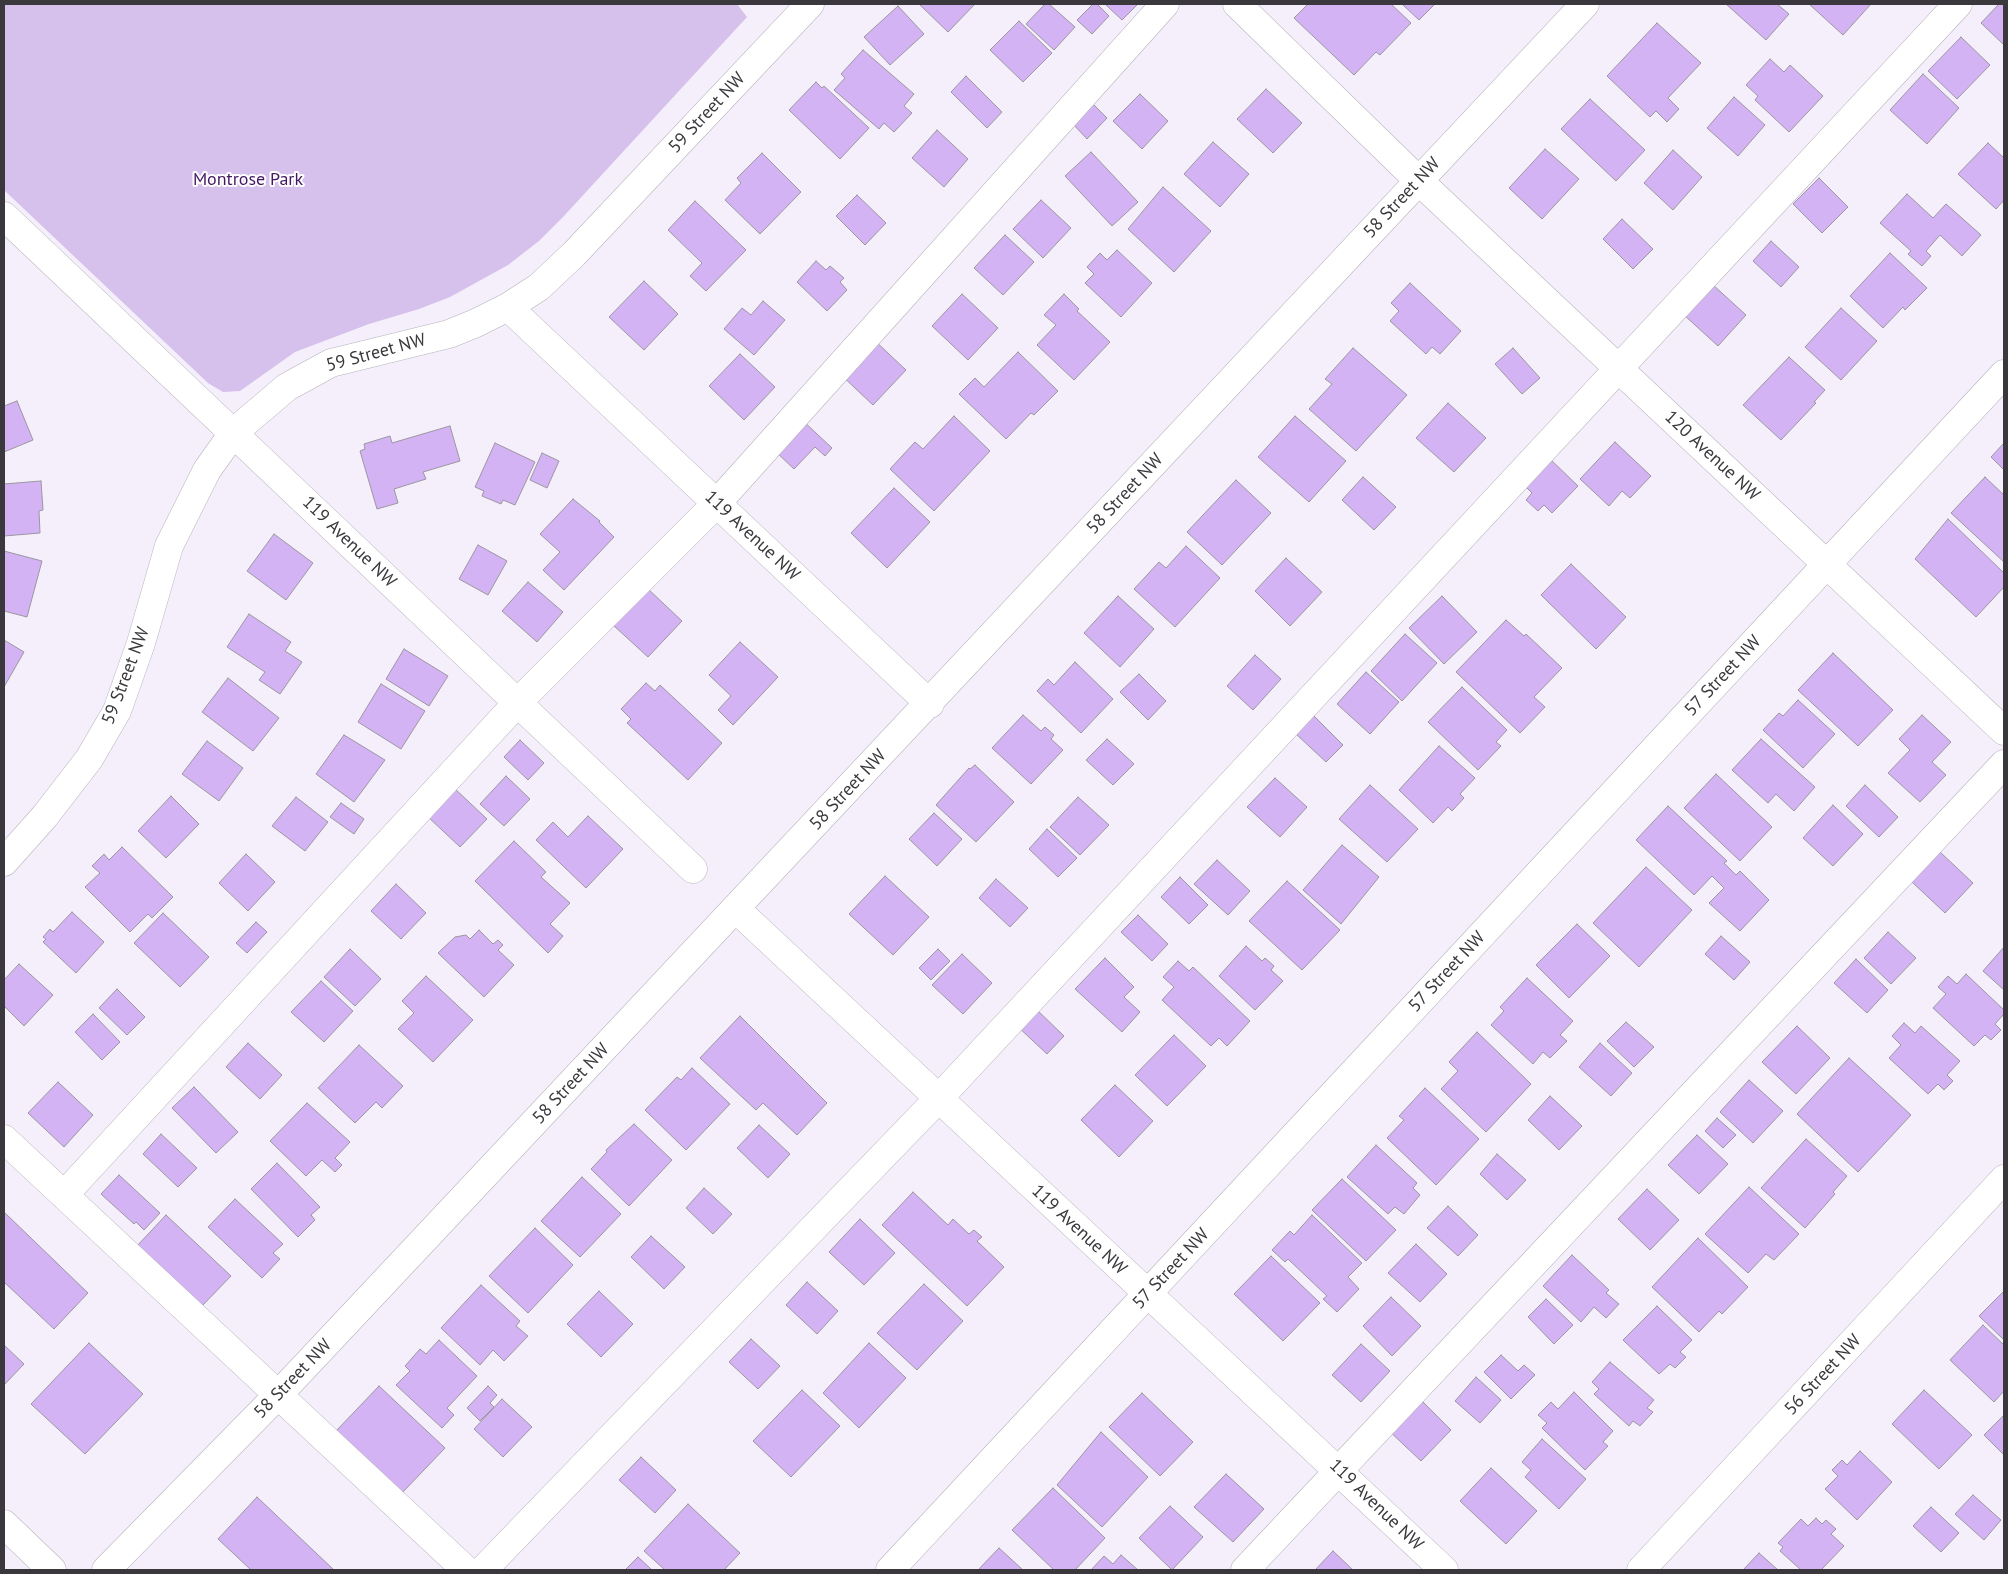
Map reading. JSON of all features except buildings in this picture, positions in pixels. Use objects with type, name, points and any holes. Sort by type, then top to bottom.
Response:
[{"type":"street","name":"59 Street NW","points":[[4,862],[45,816],[88,759],[117,711],[141,643],[169,546],[207,470],[234,432],[287,387],[331,363],[449,334],[476,324],[508,307],[539,286],[574,254],[810,4]]},
{"type":"street","points":[[64,1195],[518,702],[717,503],[1165,4]]},
{"type":"street","name":"120 Avenue NW","points":[[1237,4],[1419,181],[2004,731]]},
{"type":"street","name":"58 Street NW","points":[[106,1570],[278,1395],[930,704],[1585,4]]},
{"type":"street","points":[[483,1570],[939,1098],[1958,4]]},
{"type":"street","name":"119 Avenue NW","points":[[4,216],[693,869]]},
{"type":"street","name":"119 Avenue NW","points":[[508,307],[930,704]]},
{"type":"street","name":"57 Street NW","points":[[890,1570],[2004,374]]},
{"type":"street","points":[[1245,1570],[1338,1469],[2004,764]]},
{"type":"street","name":"119 Avenue NW","points":[[736,909],[1444,1570]]},
{"type":"street","points":[[4,1139],[466,1570]]},
{"type":"street","name":"56 Street NW","points":[[1641,1570],[2004,1179]]},
{"type":"street","points":[[4,1524],[52,1570]]},
{"type":"green space","name":"Montrose Park","points":[[4,4],[737,4],[747,17],[563,217],[539,241],[508,265],[450,297],[419,309],[369,324],[295,352],[240,391],[223,392],[208,383],[4,190]]}]
